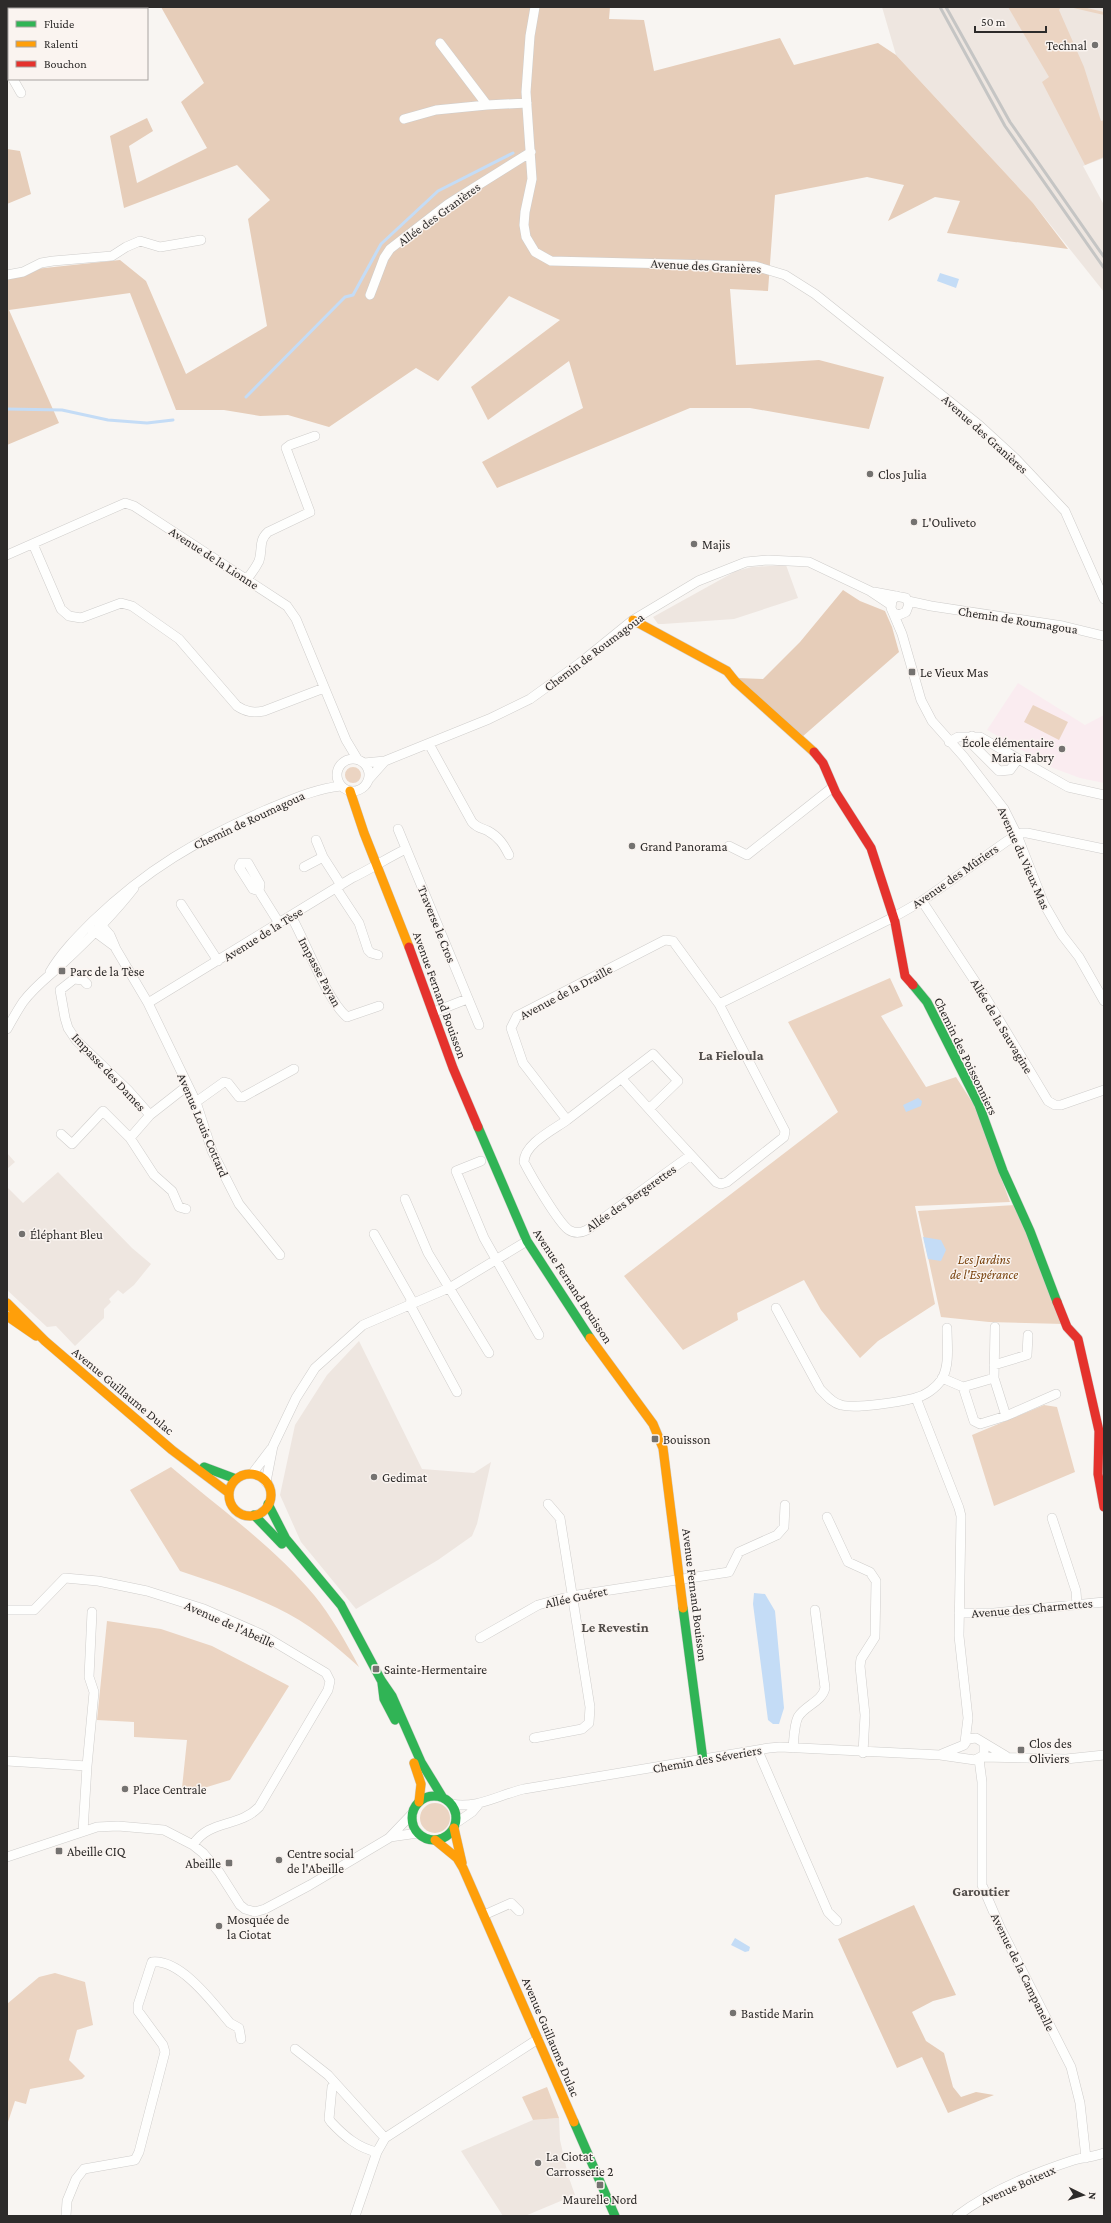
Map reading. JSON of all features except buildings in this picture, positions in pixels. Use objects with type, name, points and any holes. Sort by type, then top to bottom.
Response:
[{"type":"street","name":"Avenue des Granières","points":[[535,7],[530,36],[527,103],[532,179],[525,212],[524,225],[526,237],[535,252],[552,261],[754,266],[785,276],[815,294],[979,425],[1016,459],[1065,511],[1104,598]]},
{"type":"street","points":[[440,43],[487,104]]},
{"type":"street","points":[[14,80],[21,93]]},
{"type":"street","points":[[404,119],[436,110],[487,104],[527,103]]},
{"type":"street","name":"Allée des Granières","points":[[370,295],[384,258],[390,249],[448,204],[531,152]]},
{"type":"street","points":[[7,275],[23,272],[41,263],[112,256],[126,247],[140,241],[160,247],[200,240]]},
{"type":"street","points":[[246,579],[258,562],[261,542],[264,536],[268,532],[310,512],[286,448],[290,444],[315,436]]},
{"type":"street","name":"Avenue de la Lionne","points":[[7,555],[125,503],[134,506],[246,579],[291,611],[346,740],[361,761]]},
{"type":"street","points":[[34,544],[61,609],[66,613],[81,618],[121,603],[132,606],[179,639],[237,706],[243,710],[255,713],[264,711],[324,688]]},
{"type":"street","name":"Chemin de Roumagoua","points":[[361,761],[385,761],[489,719],[530,699],[580,663],[633,620],[698,581],[746,562],[768,560],[809,562],[870,591],[892,609]]},
{"type":"street","name":"Chemin de Roumagoua","points":[[870,591],[897,596]]},
{"type":"street","points":[[897,596],[903,597],[908,608],[899,615],[892,609],[892,600],[897,596]]},
{"type":"street","name":"Chemin de Roumagoua","points":[[908,608],[931,606],[1063,626],[1104,636]]},
{"type":"street","name":"Avenue du Vieux Mas","points":[[902,634],[908,608]]},
{"type":"street","name":"Avenue du Vieux Mas","points":[[892,609],[902,634],[924,709],[949,742],[993,793],[1017,836],[1044,904],[1062,935],[1079,958],[1104,1001]]},
{"type":"street","name":"Chemin des Poissonniers","points":[[633,620],[727,671],[735,681],[810,746],[823,763],[833,787],[871,848],[894,917],[905,976],[927,1002],[979,1105],[1003,1171],[1030,1231],[1067,1327],[1078,1339],[1099,1432],[1098,1474],[1104,1507]]},
{"type":"street","points":[[972,736],[974,746],[999,771],[1010,770],[1018,759]]},
{"type":"street","points":[[949,742],[958,737],[980,737],[1068,787],[1104,795]]},
{"type":"street","points":[[342,764],[347,761],[361,761],[369,773],[369,779],[362,789],[350,792],[341,786],[337,774],[342,764],[346,740]]},
{"type":"street","points":[[429,744],[472,822],[477,828],[488,831],[497,837],[509,855]]},
{"type":"street","name":"Chemin de Roumagoua","points":[[369,779],[385,761]]},
{"type":"street","name":"Chemin de Roumagoua","points":[[7,1028],[23,1003],[50,972],[61,965],[91,930],[140,880],[170,859],[209,836],[320,788],[337,774]]},
{"type":"street","name":"Chemin de Roumagoua","points":[[320,788],[341,786]]},
{"type":"street","points":[[729,846],[747,855],[833,787]]},
{"type":"street","name":"Avenue Fernand Bouisson","points":[[358,812],[362,789]]},
{"type":"street","name":"Avenue Fernand Bouisson","points":[[350,792],[364,833],[434,1012],[453,1068],[527,1241],[577,1321],[653,1424],[659,1436],[663,1448],[703,1760]]},
{"type":"street","name":"Traverse le Cros","points":[[398,829],[478,1025]]},
{"type":"street","points":[[1017,836],[1027,833],[1104,849]]},
{"type":"street","name":"Avenue des Mûriers","points":[[894,917],[922,901],[1017,836]]},
{"type":"street","points":[[316,840],[323,857],[359,923],[368,950],[378,955]]},
{"type":"street","points":[[377,864],[382,860],[406,849]]},
{"type":"street","points":[[304,868],[323,857]]},
{"type":"street","name":"Avenue de la Tèse","points":[[148,1003],[377,864]]},
{"type":"street","points":[[259,891],[280,923]]},
{"type":"street","name":"Allée de la Sauvagine","points":[[922,901],[986,998],[1048,1101],[1055,1105],[1061,1105],[1104,1090]]},
{"type":"street","points":[[182,904],[218,961]]},
{"type":"street","name":"Impasse Payan","points":[[291,916],[330,994],[342,1012],[347,1016],[379,1006]]},
{"type":"street","points":[[719,1004],[894,917]]},
{"type":"street","name":"Avenue Louis Cottard","points":[[99,922],[110,935],[114,946],[148,1003],[196,1102],[212,1151],[236,1198],[280,1255]]},
{"type":"street","name":"Avenue Louis Cottard","points":[[91,930],[114,946]]},
{"type":"street","name":"Avenue de la Draille","points":[[567,1120],[519,1056],[510,1028],[517,1016],[665,940],[673,941],[719,1004],[785,1131],[784,1137],[727,1182],[721,1184],[716,1182],[690,1155],[622,1079]]},
{"type":"street","name":"Impasse des Dames","points":[[87,984],[83,980],[74,979],[60,990],[68,1028],[76,1040],[128,1090],[150,1115]]},
{"type":"street","points":[[434,1012],[468,999]]},
{"type":"street","points":[[567,1120],[653,1054],[678,1081],[649,1109]]},
{"type":"street","points":[[196,1102],[224,1082],[228,1083],[239,1097],[243,1097],[294,1069]]},
{"type":"street","points":[[130,1138],[150,1115],[187,1086]]},
{"type":"street","points":[[61,1134],[72,1144],[103,1111],[130,1138],[154,1175],[172,1191],[179,1207],[186,1209]]},
{"type":"street","name":"Allée des Bergerettes","points":[[567,1120],[530,1148],[524,1156],[524,1162],[563,1224],[574,1233],[587,1230],[690,1155]]},
{"type":"street","points":[[481,1161],[456,1171],[484,1238],[539,1334]]},
{"type":"street","points":[[405,1199],[428,1253],[451,1287],[489,1352]]},
{"type":"street","points":[[374,1234],[411,1299],[410,1305],[457,1392]]},
{"type":"street","points":[[252,1474],[273,1446],[296,1398],[315,1368],[364,1325],[451,1287],[527,1241]]},
{"type":"street","name":"Avenue Guillaume Dulac","points":[[7,1303],[26,1320],[42,1339],[172,1450],[229,1493],[229,1499],[236,1510],[247,1515],[254,1515],[277,1536],[299,1565],[353,1626]]},
{"type":"street","points":[[776,1308],[820,1389],[828,1398],[840,1405],[854,1406],[916,1398],[931,1391],[942,1378],[948,1359],[947,1328]]},
{"type":"street","name":"Avenue Guillaume Dulac","points":[[7,1316],[22,1328],[42,1339]]},
{"type":"street","points":[[995,1327],[994,1378],[1006,1416]]},
{"type":"street","points":[[994,1365],[1027,1355],[1028,1335]]},
{"type":"street","points":[[942,1378],[963,1387],[994,1378]]},
{"type":"street","points":[[963,1387],[974,1421],[980,1424],[1006,1416],[1056,1394]]},
{"type":"street","points":[[916,1398],[959,1508],[961,1523],[959,1636],[968,1718],[964,1753],[968,1759]]},
{"type":"street","points":[[229,1493],[236,1479],[240,1476],[252,1474],[257,1475],[266,1482],[273,1446]]},
{"type":"street","name":"Avenue Guillaume Dulac","points":[[188,1461],[236,1479]]},
{"type":"street","name":"Avenue Guillaume Dulac","points":[[266,1482],[270,1493],[268,1504],[286,1539],[341,1605],[381,1680],[392,1696],[421,1762],[443,1798]]},
{"type":"street","points":[[254,1515],[264,1509],[268,1504]]},
{"type":"street","points":[[534,1738],[582,1729],[589,1723],[590,1707],[571,1596],[560,1518],[548,1504]]},
{"type":"street","name":"Allée Guéret","points":[[480,1638],[538,1605],[571,1596],[679,1578],[729,1572],[738,1552],[778,1535],[784,1527],[785,1505]]},
{"type":"street","points":[[827,1517],[848,1562],[870,1572],[876,1581],[875,1637],[861,1659],[860,1666],[865,1715],[863,1753]]},
{"type":"street","points":[[1052,1518],[1076,1591],[1077,1605]]},
{"type":"street","name":"Avenue de l'Abeille","points":[[7,1610],[34,1610],[65,1578],[98,1581],[147,1591],[204,1609],[260,1634],[326,1673],[330,1681],[328,1690],[259,1807],[247,1817],[204,1831],[193,1845]]},
{"type":"street","name":"Avenue des Charmettes","points":[[959,1614],[1104,1602]]},
{"type":"street","points":[[794,1748],[797,1718],[821,1697],[825,1688],[815,1610]]},
{"type":"street","points":[[82,1831],[94,1692],[89,1677],[92,1612]]},
{"type":"street","name":"Avenue Guillaume Dulac","points":[[381,1680],[384,1699],[420,1776],[421,1784],[419,1802]]},
{"type":"street","points":[[968,1718],[982,1742],[985,1751],[980,1758]]},
{"type":"street","name":"Chemin des Séveriers","points":[[940,1755],[965,1744],[972,1738],[1008,1757]]},
{"type":"street","name":"Chemin des Séveriers","points":[[451,1804],[478,1805],[505,1794],[524,1789],[780,1747],[863,1753],[940,1755],[968,1759],[1008,1757],[1066,1759],[1104,1755]]},
{"type":"street","points":[[758,1751],[828,1912],[837,1921]]},
{"type":"street","name":"Avenue de la Campanelle","points":[[980,1758],[982,1782],[982,1885],[1003,1933],[1071,2067],[1080,2103],[1086,2158]]},
{"type":"street","points":[[7,1762],[87,1766]]},
{"type":"street","points":[[7,1857],[97,1827],[118,1826],[164,1830],[193,1845],[211,1861],[240,1905],[245,1909],[255,1912],[265,1909],[310,1885],[389,1838],[412,1814],[419,1802],[426,1797],[435,1796],[443,1798],[451,1804],[456,1813],[455,1826],[446,1837],[435,1840],[423,1837],[414,1828],[412,1814]]},
{"type":"street","name":"Chemin des Séveriers","points":[[455,1826],[478,1805]]},
{"type":"street","name":"Avenue Guillaume Dulac","points":[[455,1826],[463,1868]]},
{"type":"street","points":[[389,1838],[418,1833]]},
{"type":"street","name":"Avenue Guillaume Dulac","points":[[435,1840],[457,1858],[463,1868],[615,2216]]},
{"type":"street","points":[[484,1915],[511,1904],[519,1911]]},
{"type":"street","points":[[66,2216],[67,2201],[76,2179],[84,2169],[134,2160],[139,2152],[165,2052],[164,2045],[138,2011],[138,2005],[152,1962],[157,1962],[181,1971],[230,2023],[239,2028],[240,2039]]},
{"type":"street","points":[[356,2216],[377,2152],[385,2138],[538,2039]]},
{"type":"street","points":[[295,2049],[328,2075],[385,2138]]},
{"type":"street","points":[[336,2085],[332,2087],[329,2119],[356,2145],[377,2152]]},
{"type":"street","name":"Avenue Boiteux","points":[[957,2216],[983,2199],[1032,2175],[1104,2153]]},
{"type":"shaded area","points":[[161,7],[610,7],[609,19],[644,20],[654,71],[780,38],[794,65],[878,43],[896,55],[1033,203],[1068,249],[947,233],[960,201],[935,197],[888,221],[904,185],[867,177],[775,195],[768,291],[730,289],[736,365],[819,360],[884,377],[869,429],[750,408],[690,408],[497,488],[482,462],[583,408],[569,361],[488,420],[471,387],[560,320],[509,296],[438,381],[416,368],[329,427],[288,415],[260,416],[224,410],[176,410],[130,293],[9,310],[59,423],[7,445],[7,272],[120,260],[146,281],[186,374],[267,326],[248,219],[270,200],[237,165],[124,208],[110,136],[147,118],[153,131],[129,146],[137,183],[207,148],[181,102],[204,83]]},
{"type":"shaded area","points":[[882,7],[1104,7],[1104,158],[1083,166],[1104,205],[1104,292],[1033,203],[896,55]]},
{"type":"shaded area","points":[[7,149],[20,151],[31,194],[7,204]]},
{"type":"shaded area","points":[[786,565],[798,598],[734,619],[658,624],[653,617],[736,571],[752,567]]},
{"type":"shaded area","points":[[843,590],[860,601],[885,611],[892,627],[899,652],[802,737],[737,678],[763,679],[800,642]]},
{"type":"shaded area","name":"École élémentaire Maria Fabry","points":[[1018,683],[1085,725],[1104,715],[1104,783],[1080,778],[1053,768],[987,730]]},
{"type":"shaded area","points":[[7,1153],[15,1162],[7,1169]]},
{"type":"shaded area","points":[[58,1172],[132,1248],[151,1264],[134,1285],[123,1294],[118,1290],[109,1299],[111,1302],[104,1309],[104,1318],[75,1346],[56,1326],[47,1327],[7,1290],[7,1187],[23,1203]]},
{"type":"shaded area","points":[[359,1341],[422,1469],[474,1473],[491,1462],[477,1524],[472,1536],[438,1560],[356,1609],[301,1542],[280,1495],[295,1425],[327,1375]]},
{"type":"shaded area","points":[[914,1905],[956,1995],[933,2001],[912,2012],[926,2041],[944,2053],[953,2087],[961,2097],[976,2092],[994,2095],[948,2113],[922,2057],[897,2068],[838,1939]]},
{"type":"shaded area","points":[[559,2118],[560,2140],[568,2175],[575,2195],[525,2216],[503,2216],[461,2151],[533,2120]]},
{"type":"green space","points":[[1008,7],[1061,7],[1059,10],[1084,67],[1101,121],[1104,120],[1104,157],[1085,165],[1042,82],[1049,77]]},
{"type":"green space","points":[[1069,7],[1083,7],[1104,12],[1104,15]]},
{"type":"green space","points":[[1033,705],[1068,722],[1059,740],[1024,722]]},
{"type":"green space","points":[[350,767],[356,767],[361,772],[359,781],[356,783],[350,783],[345,778],[345,772]]},
{"type":"green space","points":[[890,978],[903,1006],[881,1016],[926,1087],[956,1077],[974,1105],[1010,1202],[915,1206],[935,1304],[878,1341],[860,1358],[821,1310],[804,1280],[737,1313],[738,1320],[683,1350],[624,1276],[838,1112],[788,1022]]},
{"type":"green space","name":"Les Jardins de l'Espérance","points":[[1015,1205],[1064,1324],[989,1322],[941,1317],[918,1211]]},
{"type":"green space","points":[[1044,1405],[1057,1407],[1075,1472],[994,1506],[972,1435]]},
{"type":"green space","points":[[171,1467],[245,1528],[298,1577],[314,1595],[326,1612],[344,1639],[359,1667],[320,1634],[288,1614],[241,1593],[180,1571],[130,1490]]},
{"type":"green space","points":[[107,1621],[161,1629],[212,1646],[289,1686],[230,1780],[184,1794],[182,1788],[187,1740],[134,1737],[134,1722],[97,1720]]},
{"type":"green space","points":[[435,1803],[446,1807],[450,1818],[446,1829],[435,1833],[424,1829],[420,1818],[424,1807]]},
{"type":"green space","points":[[55,1973],[85,1982],[93,2025],[77,2030],[69,2060],[85,2076],[82,2079],[30,2089],[26,2104],[15,2101],[7,2125],[7,2004],[39,1977]]},
{"type":"green space","points":[[547,2087],[559,2118],[533,2120],[522,2097]]},
{"type":"water","points":[[940,273],[959,279],[956,288],[937,281]]},
{"type":"water","points":[[918,1098],[922,1101],[921,1106],[906,1112],[903,1105]]},
{"type":"water","points":[[923,1237],[941,1240],[946,1250],[941,1261],[928,1259]]},
{"type":"water","points":[[754,1593],[765,1594],[775,1611],[784,1708],[779,1724],[773,1724],[768,1720],[753,1604]]},
{"type":"water","points":[[735,1938],[750,1947],[749,1951],[745,1952],[731,1945]]},
{"type":"waterway","points":[[246,397],[345,297],[353,295],[381,244],[438,191],[513,153]]},
{"type":"waterway","points":[[7,409],[62,410],[108,420],[147,423],[173,420]]},
{"type":"railway","points":[[940,7],[1005,126],[1104,268]]},
{"type":"railway","points":[[946,7],[1010,122],[1104,257]]},
{"type":"traffic: fast","points":[[913,985],[927,1002],[979,1105],[1003,1171],[1030,1231],[1057,1302]]},
{"type":"traffic: fast","points":[[478,1127],[527,1241],[590,1338]]},
{"type":"traffic: fast","points":[[204,1467],[236,1479]]},
{"type":"traffic: fast","points":[[268,1504],[286,1539],[341,1605],[381,1680],[392,1696],[421,1762],[443,1798]]},
{"type":"traffic: fast","points":[[254,1515],[282,1544]]},
{"type":"traffic: fast","points":[[683,1608],[703,1760]]},
{"type":"traffic: fast","points":[[382,1683],[384,1699],[395,1720]]},
{"type":"traffic: fast","points":[[430,1796],[438,1796],[450,1802],[456,1814],[456,1818],[456,1822],[450,1834],[438,1840],[430,1840],[418,1834],[412,1822],[412,1814],[418,1802],[430,1796]]},
{"type":"traffic: fast","points":[[574,2122],[615,2216]]},
{"type":"traffic: slow","points":[[633,620],[727,671],[735,681],[814,752]]},
{"type":"traffic: slow","points":[[350,791],[364,833],[409,947]]},
{"type":"traffic: slow","points":[[7,1303],[45,1341],[172,1450],[229,1493]]},
{"type":"traffic: slow","points":[[7,1316],[36,1336]]},
{"type":"traffic: slow","points":[[590,1338],[653,1424],[663,1448],[683,1608]]},
{"type":"traffic: slow","points":[[250,1474],[265,1480],[271,1495],[265,1510],[250,1516],[235,1510],[229,1495],[235,1480],[250,1474]]},
{"type":"traffic: slow","points":[[414,1763],[421,1784],[419,1802]]},
{"type":"traffic: slow","points":[[454,1828],[462,1863]]},
{"type":"traffic: slow","points":[[435,1840],[457,1858],[463,1868],[574,2122]]},
{"type":"traffic: jam","points":[[814,752],[823,763],[836,793],[871,848],[895,922],[905,976],[913,985]]},
{"type":"traffic: jam","points":[[409,947],[453,1068],[478,1127]]},
{"type":"traffic: jam","points":[[1057,1302],[1067,1327],[1078,1339],[1099,1431],[1098,1474],[1104,1507]]},
{"type":"place","name":"Technal","points":[[1095,45]]},
{"type":"place","name":"Clos Julia","points":[[870,474]]},
{"type":"place","name":"L'Ouliveto","points":[[914,522]]},
{"type":"place","name":"Majis","points":[[694,544]]},
{"type":"place","name":"Le Vieux Mas","points":[[912,672]]},
{"type":"place","name":"École élémentaire Maria Fabry","points":[[1062,749]]},
{"type":"place","name":"Grand Panorama","points":[[632,846]]},
{"type":"place","name":"Parc de la Tèse","points":[[62,971]]},
{"type":"place","name":"Éléphant Bleu","points":[[22,1234]]},
{"type":"place","name":"Bouisson","points":[[655,1439]]},
{"type":"place","name":"Gedimat","points":[[374,1477]]},
{"type":"place","name":"Sainte-Hermentaire","points":[[376,1669]]},
{"type":"place","name":"Clos des Oliviers","points":[[1021,1750]]},
{"type":"place","name":"Place Centrale","points":[[125,1789]]},
{"type":"place","name":"Abeille CIQ","points":[[59,1851]]},
{"type":"place","name":"Centre social de l'Abeille","points":[[279,1860]]},
{"type":"place","name":"Abeille","points":[[229,1863]]},
{"type":"place","name":"Mosquée de la Ciotat","points":[[219,1926]]},
{"type":"place","name":"Bastide Marin","points":[[733,2013]]},
{"type":"place","name":"La Ciotat Carrosserie 2","points":[[538,2163]]},
{"type":"place","name":"Maurelle Nord","points":[[600,2185]]},
{"type":"district","name":"La Fieloula","points":[[731,1055]]},
{"type":"district","name":"Le Revestin","points":[[615,1627]]},
{"type":"district","name":"Garoutier","points":[[981,1891]]}]
